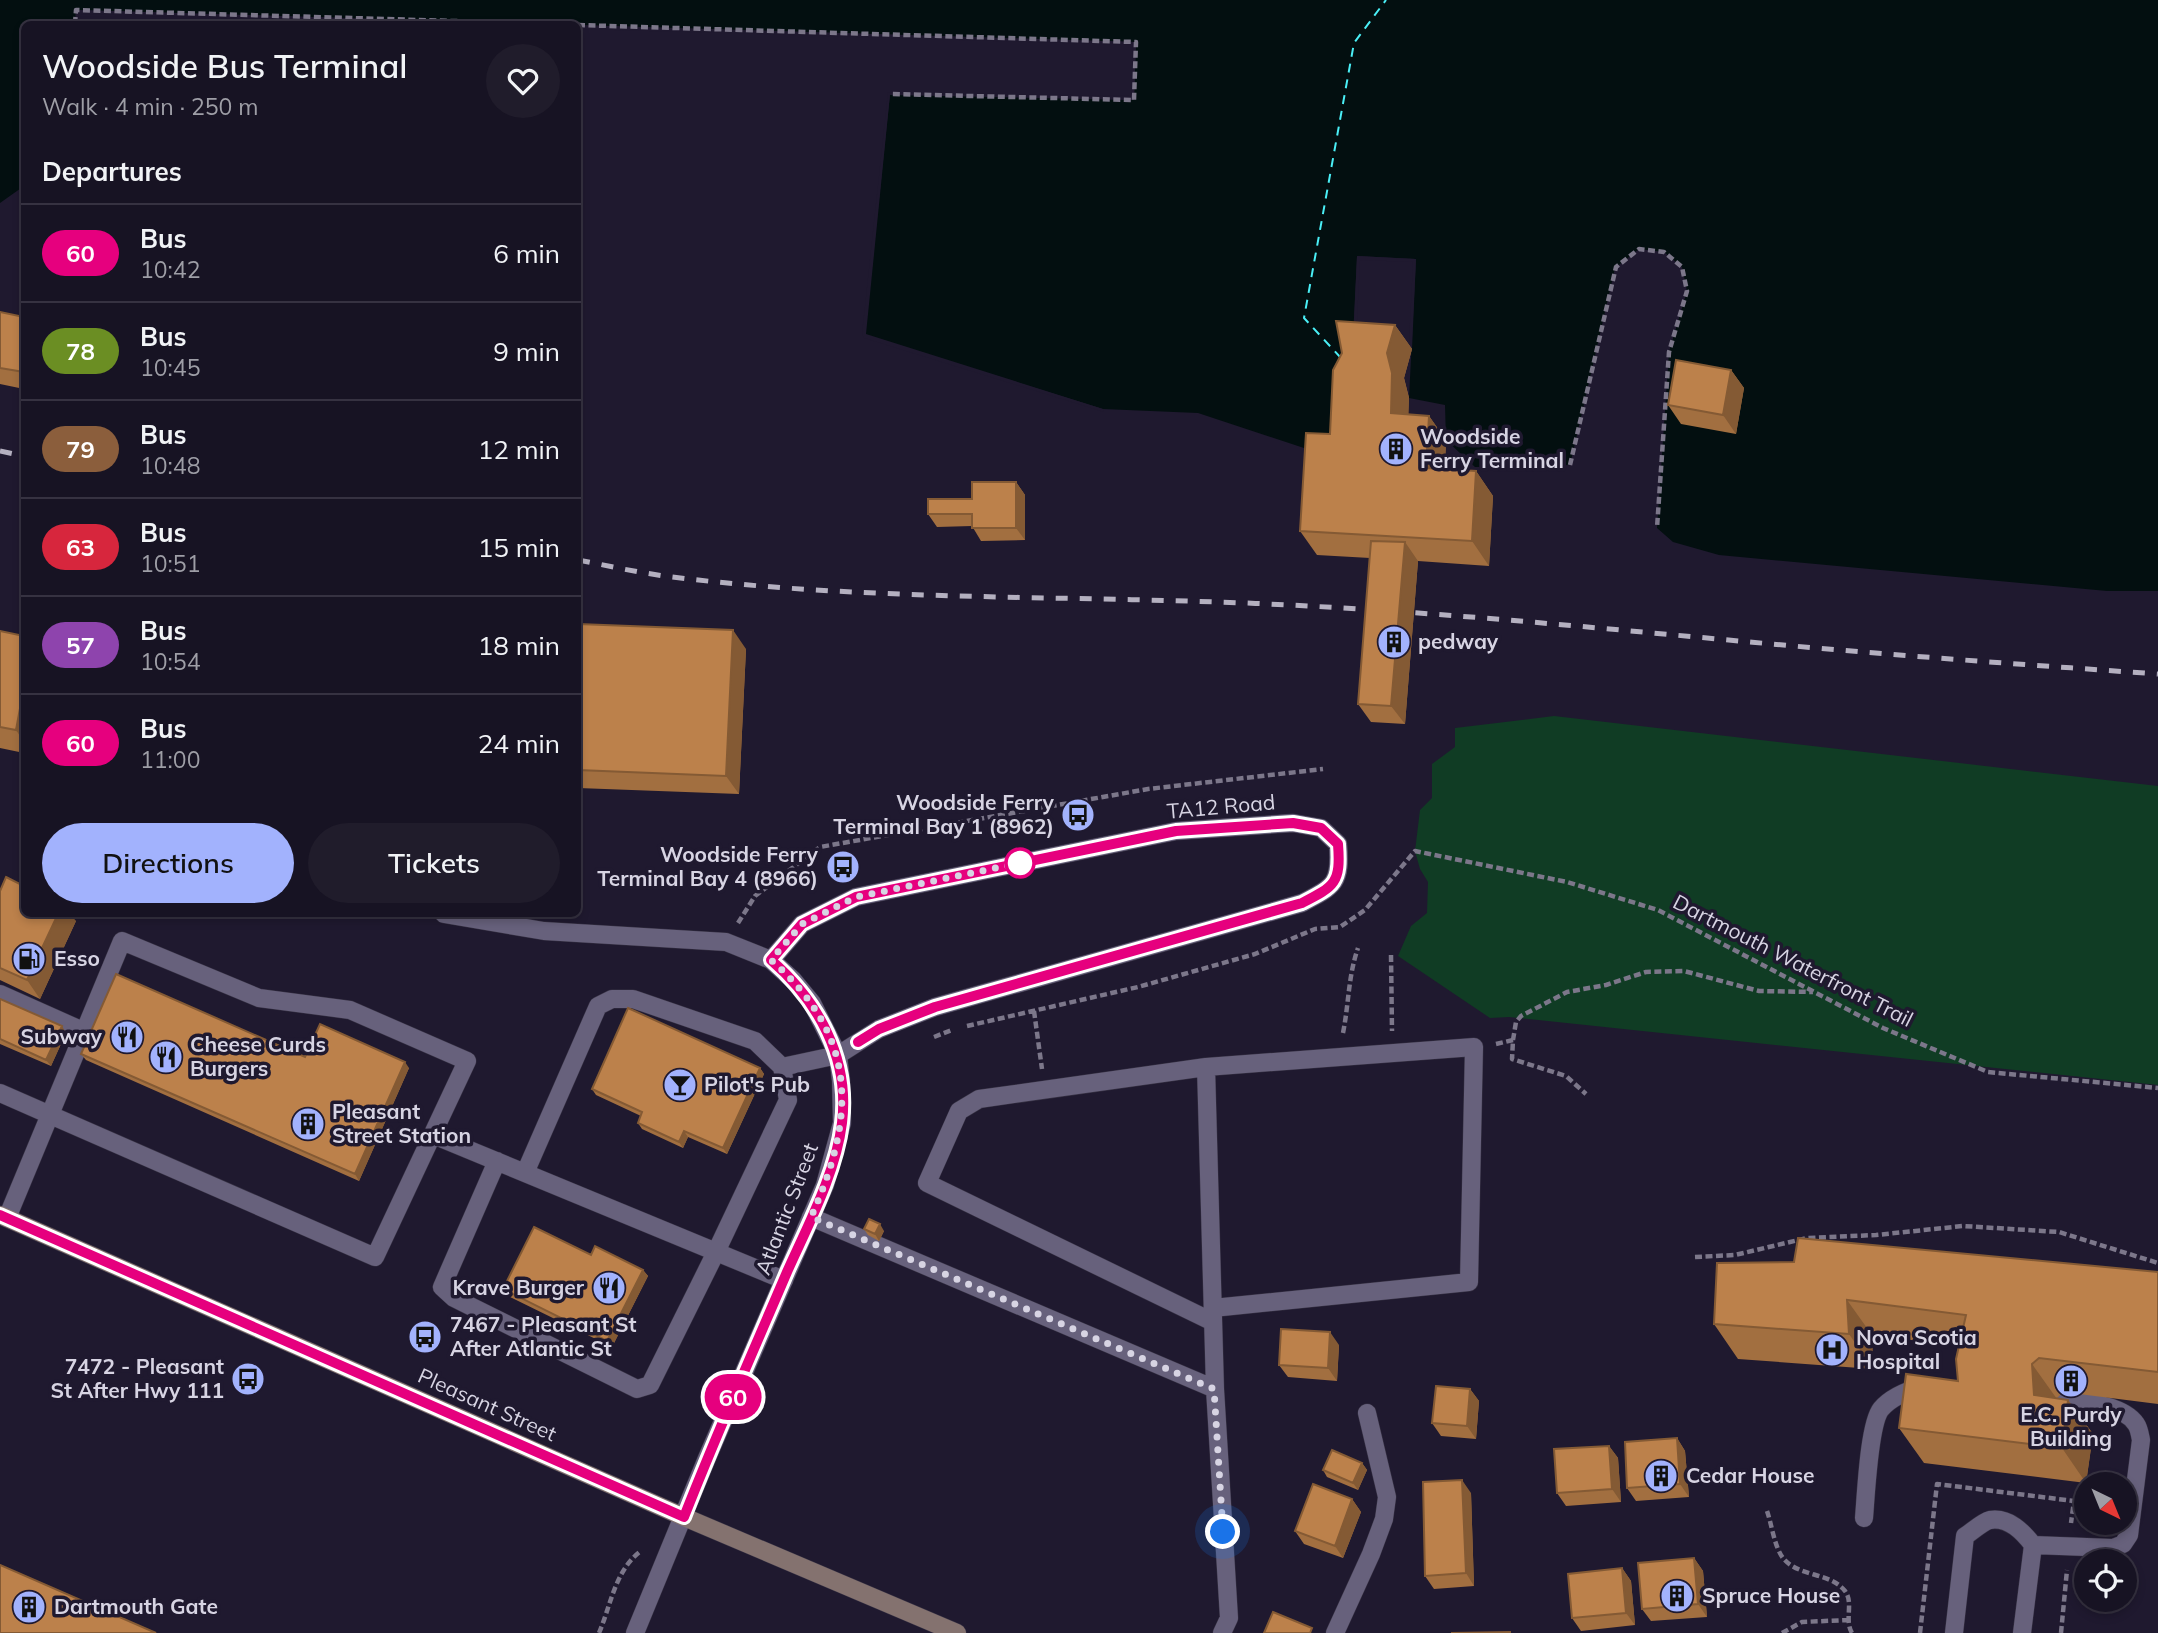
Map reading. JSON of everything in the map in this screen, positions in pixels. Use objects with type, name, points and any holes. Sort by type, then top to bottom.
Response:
[{"type":"main road","name":"Pleasant Street","points":[[3,1217],[684,1517],[957,1633]]},
{"type":"street","name":"TA12 Road","points":[[771,960],[802,924],[856,897],[1176,831],[1293,823],[1321,828],[1338,844],[1340,868],[1328,889],[1302,903],[935,1007],[879,1029],[838,1055]]},
{"type":"street","name":"Atlantic Street","points":[[462,917],[544,931],[726,942],[771,960],[793,980],[812,1003],[838,1055],[842,1123],[825,1185],[635,1633]]},
{"type":"street","points":[[0,1093],[48,1114],[375,1257],[467,1061],[350,1010],[259,998],[121,941],[48,1114],[3,1217]]},
{"type":"street","points":[[0,994],[83,1031]]},
{"type":"street","points":[[497,1161],[442,1287],[454,1298],[637,1389],[650,1385],[788,1100],[782,1067],[755,1041],[634,999],[612,999],[598,1006],[525,1173]]},
{"type":"street","points":[[1474,1048],[1469,1282],[1213,1315],[927,1182],[959,1111],[979,1099],[1206,1067],[1390,1053],[1474,1048]]},
{"type":"street","points":[[782,1067],[838,1055]]},
{"type":"street","points":[[1206,1067],[1214,1389],[1229,1618],[1222,1633]]},
{"type":"street","points":[[433,1135],[784,1280]]},
{"type":"street","points":[[811,1217],[1214,1389]]},
{"type":"street","points":[[1864,1518],[1874,1429],[1880,1410],[1899,1394],[1923,1386],[1946,1389]]},
{"type":"street","points":[[1954,1633],[1965,1536],[1989,1520],[2007,1522],[2022,1531],[2034,1545],[2113,1548],[2123,1544],[2129,1535],[2141,1440],[2137,1425],[2126,1413],[2099,1404],[2057,1399]]},
{"type":"street","points":[[1335,1633],[1371,1554],[1384,1518],[1387,1497],[1367,1413]]},
{"type":"street","points":[[2022,1633],[2034,1545]]},
{"type":"path","points":[[75,21],[76,10],[454,21]]},
{"type":"path","points":[[581,25],[1136,42],[1134,100],[890,94]]},
{"type":"path","points":[[1570,465],[1615,267],[1639,249],[1664,252],[1682,267],[1687,291],[1670,352],[1657,528]]},
{"type":"path","points":[[1666,397],[1676,398]]},
{"type":"path","points":[[726,942],[754,895],[820,847],[1147,789],[1322,769]]},
{"type":"path","name":"Dartmouth Waterfront Trail","points":[[1034,1010],[1138,987],[1255,954],[1315,929],[1340,927],[1365,910],[1415,851],[1567,882],[1658,910],[1883,1028],[1987,1072],[2158,1088]]},
{"type":"path","points":[[1339,1056],[1348,1009],[1350,972],[1359,948]]},
{"type":"path","points":[[1390,1053],[1393,1013],[1391,955]]},
{"type":"path","points":[[1513,1040],[1516,1022],[1521,1016],[1567,992],[1606,985],[1646,972],[1684,971],[1759,991],[1814,992]]},
{"type":"path","points":[[922,1041],[956,1028],[1034,1010],[1045,1089]]},
{"type":"path","points":[[1512,1059],[1566,1076],[1586,1094]]},
{"type":"path","points":[[1695,1257],[1735,1255],[1807,1238],[1963,1226],[2059,1232],[2158,1263]]},
{"type":"path","points":[[1855,1245],[1856,1235]]},
{"type":"path","points":[[1767,1511],[1781,1555],[1791,1567],[1843,1588],[1849,1598],[1848,1626],[1852,1633]]},
{"type":"path","points":[[1782,1633],[1802,1622],[1848,1620]]},
{"type":"green space","points":[[1554,716],[2158,786],[2158,1085],[1509,1017],[1490,1018],[1398,956],[1411,926],[1427,913],[1428,882],[1420,869],[1415,851],[1420,810],[1432,798],[1432,764],[1455,747],[1455,728]]},
{"type":"shaded area","points":[[0,0],[2158,0],[2158,591],[2107,591],[1719,555],[1673,542],[1657,528],[1669,352],[1687,291],[1682,267],[1664,252],[1639,249],[1615,268],[1570,465],[1475,467],[1446,440],[1445,405],[1409,398],[1416,259],[1357,256],[1347,459],[1307,449],[1198,413],[1103,409],[865,335],[890,94],[1134,100],[1136,42],[581,25],[581,21],[440,21],[76,10],[75,21],[21,21],[21,188],[0,203]]},
{"type":"pier","points":[[76,10],[454,21],[330,21],[79,14],[78,21],[75,21]]},
{"type":"pier","points":[[581,25],[1136,42],[1134,100],[890,95],[866,334],[1103,409],[1104,412],[864,338],[862,334],[888,92],[1131,96],[1133,45],[581,29]]},
{"type":"pier","points":[[1357,256],[1416,259],[1412,349],[1408,364],[1413,262],[1360,260],[1355,360],[1353,345]]},
{"type":"building","points":[[0,312],[21,316],[21,372],[0,368]]},
{"type":"building","name":"Woodside Ferry Terminal","points":[[1336,321],[1395,325],[1387,353],[1392,373],[1391,413],[1429,416],[1426,468],[1476,471],[1472,541],[1300,531],[1306,433],[1330,434],[1333,370],[1342,353]]},
{"type":"building","points":[[1676,360],[1731,370],[1723,415],[1668,405]]},
{"type":"building","points":[[972,482],[1016,482],[1016,528],[972,528],[972,514],[928,514],[928,499],[972,499]]},
{"type":"building","points":[[1371,541],[1405,542],[1391,706],[1358,704]]},
{"type":"building","points":[[581,624],[733,630],[726,776],[581,770]]},
{"type":"building","points":[[0,631],[21,635],[21,703],[16,730],[0,727]]},
{"type":"building","points":[[6,877],[21,884],[21,917],[57,917],[27,980],[0,968],[0,891]]},
{"type":"building","name":"Pleasant Street Station","points":[[116,974],[305,1057],[320,1024],[405,1062],[355,1174],[81,1054]]},
{"type":"building","points":[[0,999],[62,1026],[46,1060],[0,1039]]},
{"type":"building","name":"Pilot's Pub","points":[[628,1008],[760,1068],[723,1148],[684,1131],[679,1142],[638,1123],[642,1112],[592,1089]]},
{"type":"building","points":[[869,1219],[880,1224],[875,1234],[864,1229]]},
{"type":"building","points":[[534,1227],[591,1255],[595,1246],[643,1270],[607,1341],[503,1289]]},
{"type":"building","points":[[1798,1238],[2158,1272],[2158,1372],[2039,1358],[2032,1364],[2034,1395],[2068,1400],[2062,1448],[1899,1428],[1906,1374],[1958,1381],[1956,1359],[1966,1315],[1847,1300],[1849,1334],[1714,1324],[1717,1263],[1794,1262]]},
{"type":"building","points":[[1281,1329],[1330,1332],[1328,1368],[1279,1365]]},
{"type":"building","points":[[1436,1386],[1470,1389],[1467,1426],[1432,1423]]},
{"type":"building","name":"Cedar House","points":[[1677,1438],[1680,1484],[1627,1488],[1625,1442]]},
{"type":"building","points":[[1609,1446],[1612,1489],[1557,1493],[1554,1449]]},
{"type":"building","points":[[1332,1450],[1362,1463],[1353,1483],[1323,1470]]},
{"type":"building","points":[[1462,1480],[1466,1573],[1425,1576],[1423,1482]]},
{"type":"building","points":[[1313,1484],[1352,1499],[1335,1546],[1295,1531]]},
{"type":"building","name":"Spruce House","points":[[1694,1558],[1698,1604],[1642,1609],[1638,1563]]},
{"type":"building","points":[[0,1565],[156,1633],[0,1633]]},
{"type":"building","points":[[1622,1568],[1626,1613],[1572,1618],[1568,1574]]},
{"type":"building","points":[[1273,1612],[1312,1628],[1310,1633],[1264,1633]]},
{"type":"ferry route","points":[[1341,358],[1304,318],[1354,43],[1386,0]]},
{"type":"railway","points":[[0,451],[21,455]]},
{"type":"railway","points":[[581,561],[660,575],[831,591],[1228,602],[1372,610],[2158,674]]},
{"type":"bus line","name":"60","points":[[0,1215],[684,1517],[825,1185],[842,1123],[838,1055],[812,1003],[793,980],[771,960],[802,924],[856,897],[1176,831],[1293,823],[1321,828],[1338,844],[1340,868],[1328,889],[1302,903],[935,1007],[879,1029],[858,1042]]},
{"type":"place","name":"Woodside Ferry Terminal","points":[[1396,449]]},
{"type":"place","name":"pedway","points":[[1394,642]]},
{"type":"place","name":"Woodside Ferry Terminal Bay 1 (8962)","points":[[1078,815]]},
{"type":"place","name":"Woodside Ferry Terminal Bay 4 (8966)","points":[[843,867]]},
{"type":"place","name":"Esso","points":[[29,959]]},
{"type":"place","name":"Subway","points":[[127,1037]]},
{"type":"place","name":"Cheese Curds Burgers","points":[[166,1057]]},
{"type":"place","name":"Pilot's Pub","points":[[680,1085]]},
{"type":"place","name":"Pleasant Street Station","points":[[308,1124]]},
{"type":"place","name":"Krave Burger","points":[[609,1288]]},
{"type":"place","name":"7467 - Pleasant St After Atlantic St","points":[[425,1337]]},
{"type":"place","name":"Nova Scotia Hospital","points":[[1832,1350]]},
{"type":"place","name":"7472 - Pleasant St After Hwy 111","points":[[248,1379]]},
{"type":"place","name":"E.C. Purdy Building","points":[[2071,1381]]},
{"type":"place","name":"Cedar House","points":[[1661,1476]]},
{"type":"place","name":"Spruce House","points":[[1677,1596]]},
{"type":"place","name":"Dartmouth Gate","points":[[29,1607]]},
{"type":"route","points":[[1020,863],[856,897],[802,924],[771,960],[793,980],[812,1003],[838,1055],[842,1123],[825,1185],[811,1217],[1214,1389],[1223,1532]]}]
